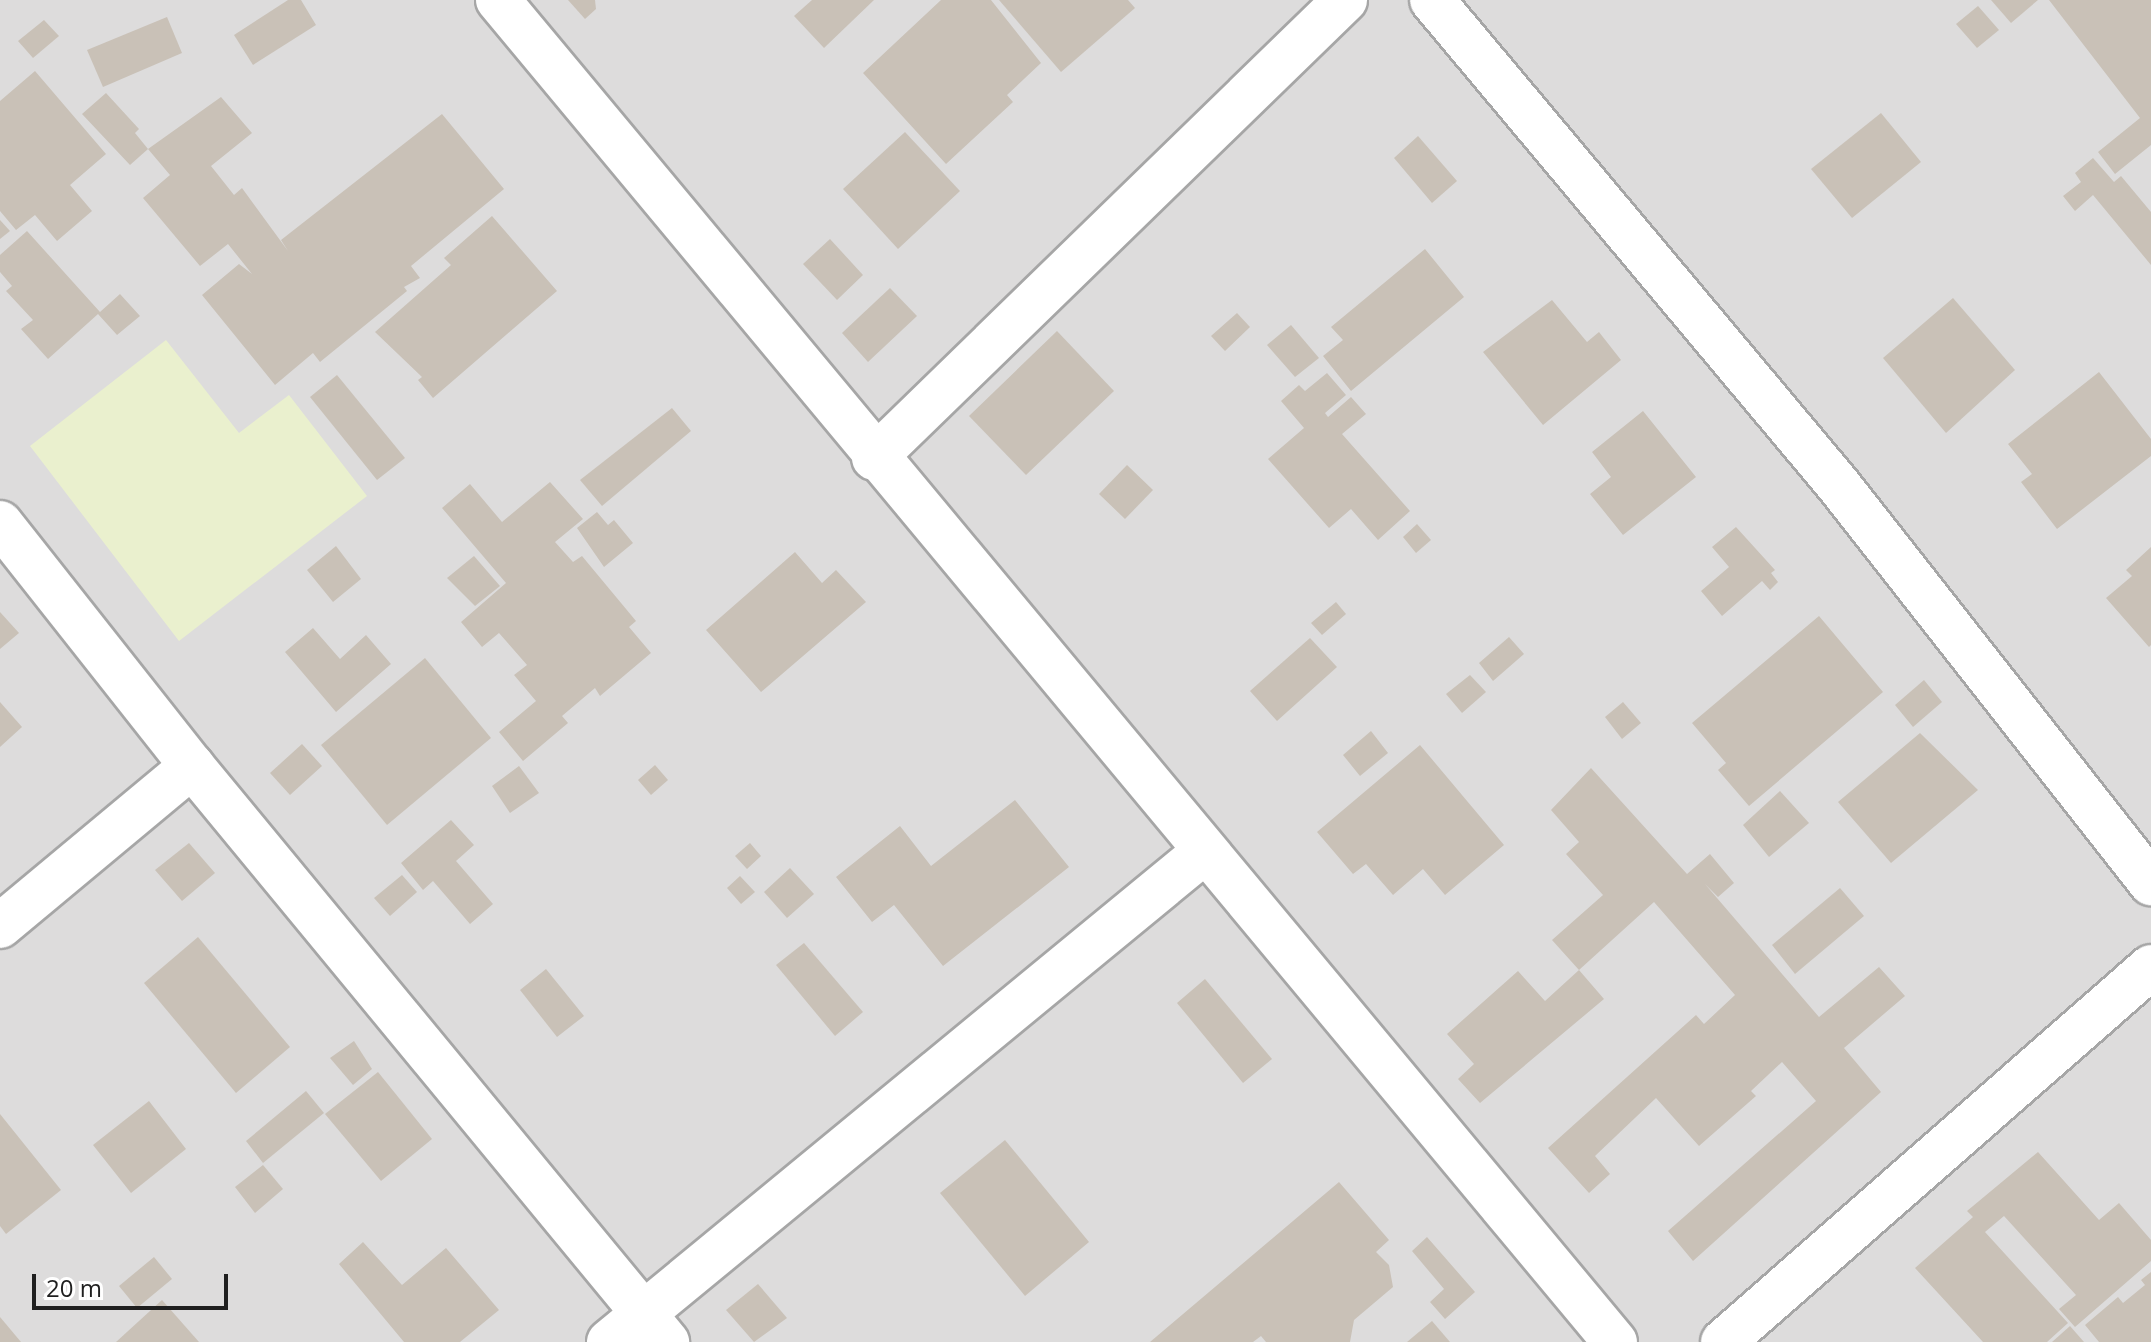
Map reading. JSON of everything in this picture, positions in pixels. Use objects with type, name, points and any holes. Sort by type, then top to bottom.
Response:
[{"type":"street","points":[[498,0],[874,458],[1615,1342]]},
{"type":"street","points":[[874,458],[1345,0]]},
{"type":"street","points":[[1432,0],[1840,487],[2151,883]]},
{"type":"street","points":[[0,523],[192,766],[656,1328]]},
{"type":"street","points":[[0,926],[192,766]]},
{"type":"street","points":[[609,1342],[656,1328],[1204,852]]},
{"type":"street","points":[[1723,1342],[2151,967]]},
{"type":"shaded area","points":[[0,0],[2151,0],[2151,1342],[0,1342]]},
{"type":"green space","points":[[166,340],[239,433],[289,395],[367,496],[179,641],[30,446]]},
{"type":"building","points":[[288,0],[301,0],[316,25],[253,65],[234,35]]},
{"type":"building","points":[[568,0],[595,0],[596,9],[585,19]]},
{"type":"building","points":[[812,0],[874,0],[824,48],[794,16]]},
{"type":"building","points":[[941,0],[991,0],[1041,63],[1007,95],[1013,102],[946,164],[863,73]]},
{"type":"building","points":[[999,0],[1128,0],[1135,8],[1061,72]]},
{"type":"building","points":[[1991,0],[2038,0],[2011,23]]},
{"type":"building","points":[[2049,0],[2151,0],[2151,145],[2115,174],[2098,152],[2140,118]]},
{"type":"building","points":[[1978,6],[1999,30],[1977,48],[1956,24]]},
{"type":"building","points":[[167,17],[182,53],[103,87],[87,50]]},
{"type":"building","points":[[44,20],[59,36],[33,58],[18,41]]},
{"type":"building","points":[[35,71],[106,154],[70,185],[92,211],[57,241],[35,215],[16,230],[0,211],[0,101]]},
{"type":"building","points":[[106,93],[139,129],[135,133],[148,149],[130,165],[82,114]]},
{"type":"building","points":[[221,97],[252,133],[211,166],[234,195],[242,188],[288,251],[281,240],[442,114],[504,189],[411,266],[420,278],[404,287],[407,291],[320,362],[313,353],[275,385],[202,295],[239,264],[252,274],[228,244],[200,266],[143,198],[170,175],[148,149]]},
{"type":"building","points":[[1881,113],[1921,162],[1852,218],[1811,169]]},
{"type":"building","points":[[905,132],[960,191],[898,249],[843,189]]},
{"type":"building","points":[[1418,136],[1457,181],[1432,203],[1394,158]]},
{"type":"building","points":[[2093,158],[2114,182],[2121,176],[2151,212],[2151,265],[2093,195],[2075,211],[2063,196],[2081,182],[2075,173]]},
{"type":"building","points":[[492,216],[557,291],[433,398],[418,380],[422,377],[375,332],[451,265],[444,258]]},
{"type":"building","points":[[0,220],[10,231],[0,239]]},
{"type":"building","points":[[27,231],[100,312],[120,294],[140,316],[117,335],[98,314],[48,359],[21,329],[33,320],[6,291],[12,286],[0,272],[0,255]]},
{"type":"building","points":[[830,239],[863,275],[837,300],[803,264]]},
{"type":"building","points":[[1425,249],[1464,297],[1351,391],[1323,356],[1343,340],[1331,327]]},
{"type":"building","points":[[890,288],[917,316],[868,362],[842,333]]},
{"type":"building","points":[[1953,298],[2015,370],[1946,433],[1883,358]]},
{"type":"building","points":[[1552,300],[1587,342],[1599,332],[1621,360],[1543,425],[1483,352]]},
{"type":"building","points":[[1237,313],[1250,327],[1225,351],[1211,336]]},
{"type":"building","points":[[1291,325],[1319,358],[1295,377],[1267,345]]},
{"type":"building","points":[[1057,331],[1114,391],[1026,475],[969,416]]},
{"type":"building","points":[[2099,372],[2151,439],[2151,456],[2057,529],[2021,482],[2032,474],[2008,444]]},
{"type":"building","points":[[1327,373],[1346,395],[1325,413],[1328,417],[1351,397],[1366,414],[1342,434],[1410,511],[1378,540],[1351,509],[1329,528],[1268,459],[1304,428],[1281,401],[1299,385],[1305,391]]},
{"type":"building","points":[[337,375],[405,458],[377,480],[310,397]]},
{"type":"building","points":[[672,408],[691,431],[602,506],[580,480]]},
{"type":"building","points":[[1643,411],[1696,477],[1623,535],[1590,494],[1611,477],[1592,452]]},
{"type":"building","points":[[1127,465],[1153,490],[1125,519],[1099,494]]},
{"type":"building","points":[[550,482],[583,519],[555,542],[573,562],[582,556],[636,621],[629,627],[651,653],[600,696],[595,688],[562,716],[568,723],[523,761],[499,732],[536,701],[514,675],[527,665],[499,633],[482,647],[461,622],[506,583],[442,508],[470,484],[502,522]]},
{"type":"building","points":[[597,512],[608,525],[614,520],[633,543],[604,567],[577,528]]},
{"type":"building","points":[[1417,524],[1431,540],[1416,553],[1403,537]]},
{"type":"building","points":[[1736,527],[1775,570],[1771,573],[1778,582],[1770,590],[1762,581],[1722,616],[1701,591],[1729,567],[1712,547]]},
{"type":"building","points":[[336,546],[361,579],[333,602],[307,570]]},
{"type":"building","points":[[2151,547],[2149,647],[2106,598],[2132,576],[2126,570]]},
{"type":"building","points":[[795,552],[822,583],[836,570],[866,602],[761,692],[706,630]]},
{"type":"building","points":[[474,556],[500,586],[475,606],[447,578]]},
{"type":"building","points":[[1336,602],[1346,614],[1322,635],[1311,623]]},
{"type":"building","points":[[0,612],[19,633],[0,649]]},
{"type":"building","points":[[1819,616],[1883,692],[1749,806],[1718,770],[1726,763],[1692,723]]},
{"type":"building","points":[[313,628],[340,659],[366,635],[391,664],[336,712],[285,652]]},
{"type":"building","points":[[1509,637],[1524,654],[1493,681],[1479,663]]},
{"type":"building","points":[[1310,638],[1337,667],[1277,721],[1250,691]]},
{"type":"building","points":[[425,658],[491,738],[387,825],[321,745]]},
{"type":"building","points":[[1470,675],[1486,692],[1462,713],[1446,694]]},
{"type":"building","points":[[1924,680],[1942,702],[1913,727],[1895,705]]},
{"type":"building","points":[[0,702],[22,727],[0,747]]},
{"type":"building","points":[[1623,702],[1641,723],[1622,739],[1605,717]]},
{"type":"building","points":[[1371,731],[1388,753],[1360,776],[1343,755]]},
{"type":"building","points":[[1920,733],[1978,790],[1891,863],[1838,802]]},
{"type":"building","points":[[302,744],[322,766],[290,795],[270,773]]},
{"type":"building","points":[[1420,745],[1504,845],[1445,895],[1423,869],[1393,895],[1366,864],[1353,874],[1317,832]]},
{"type":"building","points":[[655,765],[668,780],[651,795],[638,780]]},
{"type":"building","points":[[519,766],[539,793],[510,813],[492,786]]},
{"type":"building","points":[[1591,768],[1687,874],[1710,854],[1734,883],[1718,897],[1705,884],[1819,1017],[1879,967],[1905,996],[1844,1048],[1881,1092],[1693,1261],[1668,1231],[1816,1101],[1782,1062],[1751,1091],[1756,1096],[1699,1146],[1656,1098],[1595,1156],[1610,1174],[1589,1193],[1548,1148],[1696,1015],[1704,1024],[1735,995],[1654,902],[1579,970],[1552,940],[1603,895],[1566,854],[1579,842],[1551,810]]},
{"type":"building","points":[[1780,791],[1809,823],[1769,857],[1743,825]]},
{"type":"building","points":[[1015,800],[1069,867],[943,966],[894,905],[872,922],[836,877],[900,826],[931,866]]},
{"type":"building","points":[[451,820],[474,845],[456,861],[493,904],[470,924],[433,881],[423,890],[401,863]]},
{"type":"building","points":[[189,843],[215,873],[182,901],[155,870]]},
{"type":"building","points":[[750,843],[761,856],[747,869],[735,856]]},
{"type":"building","points":[[790,868],[814,894],[787,918],[764,892]]},
{"type":"building","points":[[402,875],[417,892],[390,916],[374,898]]},
{"type":"building","points":[[740,876],[755,892],[741,904],[727,888]]},
{"type":"building","points":[[1840,888],[1864,916],[1795,974],[1772,945]]},
{"type":"building","points":[[198,937],[290,1047],[236,1093],[144,983]]},
{"type":"building","points":[[804,943],[863,1012],[835,1036],[776,965]]},
{"type":"building","points":[[546,969],[584,1016],[557,1037],[520,990]]},
{"type":"building","points":[[1579,970],[1604,999],[1480,1103],[1458,1079],[1474,1064],[1447,1034],[1518,971],[1545,1001]]},
{"type":"building","points":[[1205,979],[1272,1059],[1243,1083],[1177,1003]]},
{"type":"building","points":[[354,1041],[372,1069],[353,1085],[330,1058]]},
{"type":"building","points":[[378,1072],[432,1139],[381,1181],[325,1114]]},
{"type":"building","points":[[306,1091],[324,1113],[263,1163],[246,1141]]},
{"type":"building","points":[[149,1101],[186,1149],[131,1193],[93,1145]]},
{"type":"building","points":[[0,1114],[61,1190],[6,1234],[0,1226]]},
{"type":"building","points":[[1005,1140],[1089,1242],[1025,1296],[940,1193]]},
{"type":"building","points":[[2038,1152],[2099,1220],[2119,1203],[2151,1240],[2151,1261],[2075,1327],[2059,1309],[2076,1295],[2004,1216],[1985,1232],[2068,1323],[2047,1342],[1983,1342],[1915,1268],[1973,1217],[1967,1211]]},
{"type":"building","points":[[263,1165],[283,1189],[255,1213],[235,1187]]},
{"type":"building","points":[[1339,1182],[1389,1240],[1376,1252],[1389,1265],[1393,1287],[1354,1320],[1350,1342],[1266,1342],[1261,1336],[1253,1342],[1150,1342]]},
{"type":"building","points":[[1427,1237],[1475,1292],[1445,1319],[1430,1302],[1444,1289],[1412,1251]]},
{"type":"building","points":[[363,1242],[402,1285],[446,1248],[499,1310],[460,1342],[404,1342],[339,1264]]},
{"type":"building","points":[[154,1257],[172,1279],[137,1308],[119,1286]]},
{"type":"building","points":[[2151,1272],[2151,1342],[2099,1342],[2085,1325],[2118,1297],[2123,1303],[2145,1285],[2141,1280]]},
{"type":"building","points":[[758,1284],[787,1318],[754,1342],[726,1310]]},
{"type":"building","points":[[162,1300],[199,1342],[116,1342]]},
{"type":"building","points":[[0,1317],[21,1342],[0,1342]]},
{"type":"building","points":[[1432,1321],[1450,1342],[1407,1342]]},
{"type":"building","points":[[2070,1326],[2084,1342],[2052,1342]]}]
